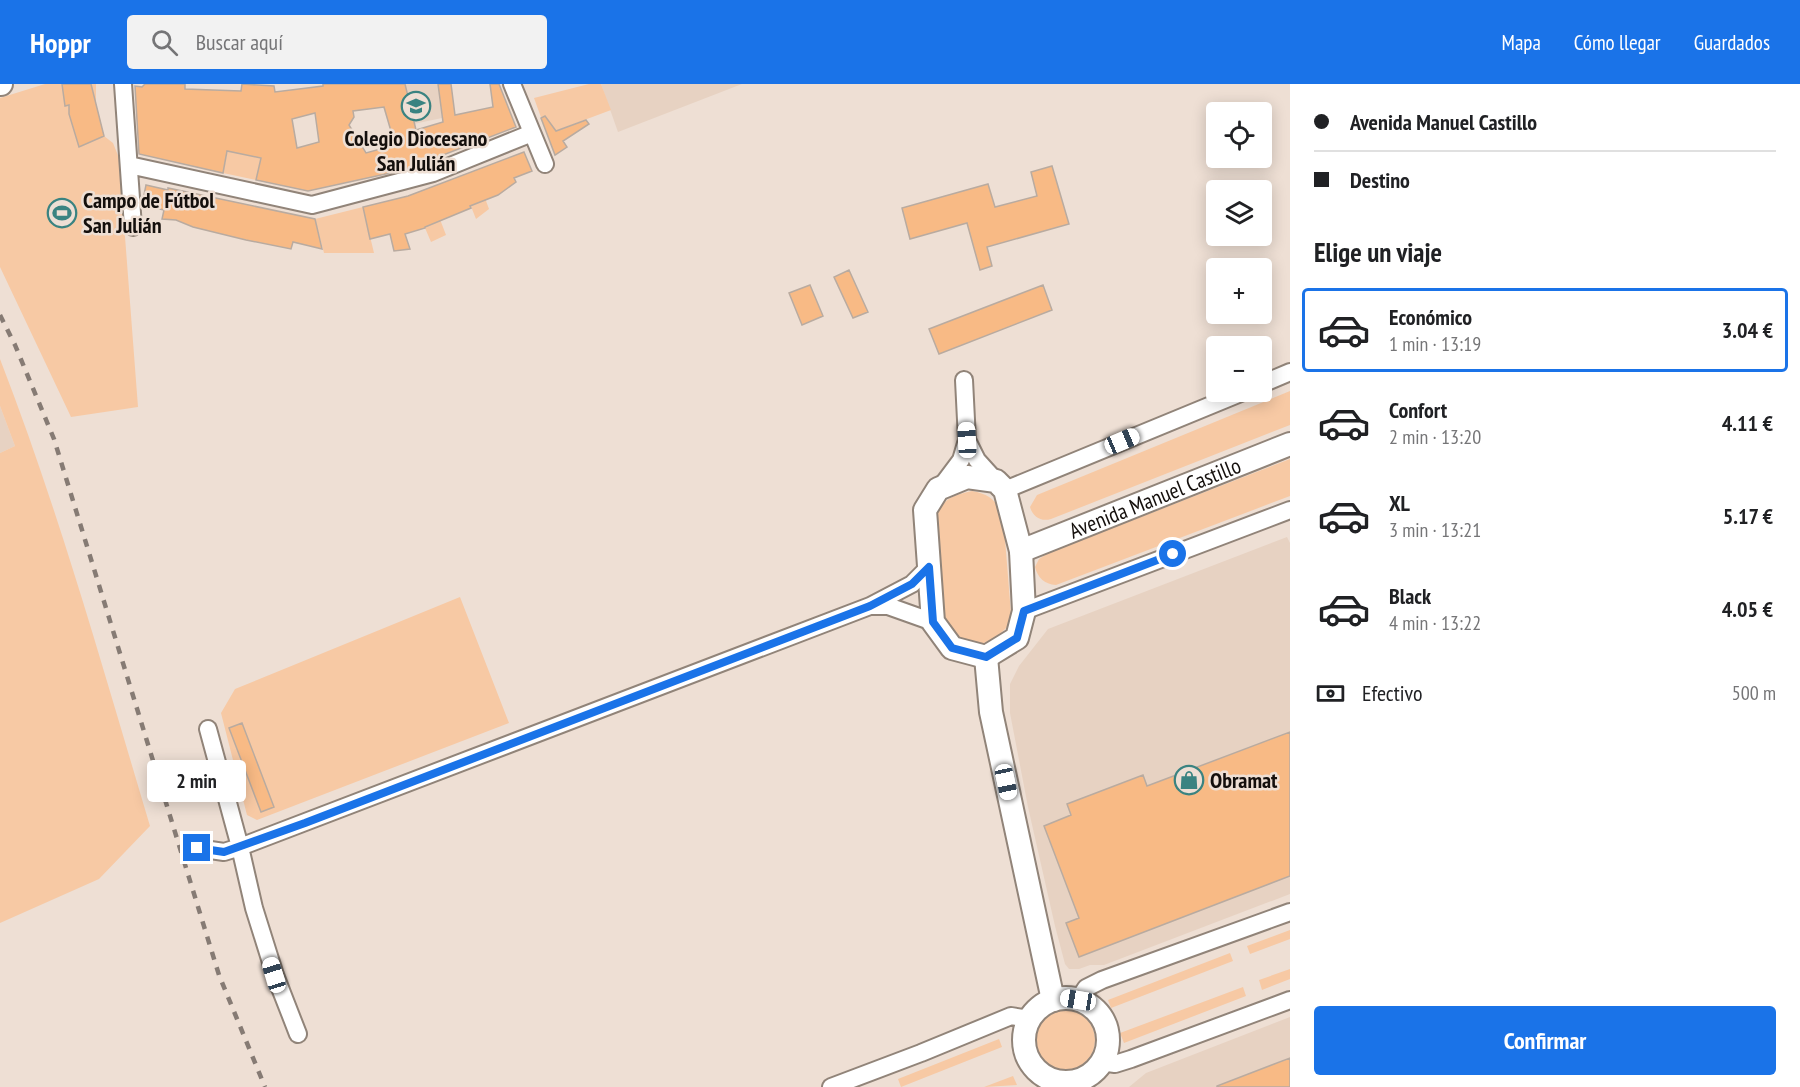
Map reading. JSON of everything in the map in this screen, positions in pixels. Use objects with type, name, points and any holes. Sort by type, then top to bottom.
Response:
[{"type":"main road","name":"Avenida Manuel Castillo","points":[[1021,551],[1290,444]]},
{"type":"main road","points":[[967,477],[1000,485],[1021,551],[1024,611],[1017,638],[986,657],[952,648],[933,622],[925,510],[938,489],[967,477]]},
{"type":"main road","points":[[986,657],[991,712],[1053,1000]]},
{"type":"main road","points":[[1065,998],[1078,1000],[1089,1005],[1105,1025],[1106,1050],[1095,1070],[1069,1084],[1049,1078],[1037,1071],[1028,1060],[1024,1046],[1024,1032],[1029,1019],[1043,1004],[1065,998]]},
{"type":"street","points":[[123,84],[133,227]]},
{"type":"street","points":[[512,84],[545,164]]},
{"type":"street","points":[[129,165],[312,205],[433,173],[532,133]]},
{"type":"street","points":[[1272,380],[1290,372]]},
{"type":"street","points":[[938,489],[961,460],[967,440],[964,380]]},
{"type":"street","points":[[967,440],[977,460],[1000,485],[1217,402]]},
{"type":"street","points":[[1024,611],[1290,510]]},
{"type":"street","points":[[197,848],[224,852],[240,848],[870,606],[912,584],[929,567]]},
{"type":"street","points":[[870,606],[888,606],[933,622]]},
{"type":"street","points":[[208,729],[254,908],[274,975],[298,1034]]},
{"type":"street","points":[[1078,1000],[1086,988],[1102,980],[1290,912]]},
{"type":"street","points":[[1101,1062],[1115,1064],[1131,1059],[1290,1000]]},
{"type":"street","points":[[831,1087],[1011,1016],[1029,1019]]},
{"type":"shaded area","name":"Campo de Fútbol San Julián","points":[[45,84],[96,84],[96,104],[104,136],[113,143],[119,158],[138,407],[71,417],[0,267],[0,98]]},
{"type":"shaded area","name":"Colegio Diocesano San Julián","points":[[398,84],[448,84],[438,87],[442,118],[390,129],[383,107]]},
{"type":"shaded area","points":[[589,84],[601,84],[611,110],[547,134],[534,98]]},
{"type":"shaded area","points":[[601,84],[742,84],[618,132]]},
{"type":"shaded area","points":[[230,140],[263,147],[256,180],[223,173]]},
{"type":"shaded area","points":[[475,171],[489,209],[476,219],[459,176]]},
{"type":"shaded area","points":[[428,188],[446,235],[431,242],[411,195]]},
{"type":"shaded area","points":[[363,207],[374,253],[324,253],[315,219]]},
{"type":"shaded area","points":[[0,359],[61,532],[150,826],[99,879],[0,923],[0,453],[15,446],[0,406]]},
{"type":"shaded area","points":[[1290,391],[1290,425],[1051,519],[1041,519],[1031,511],[1030,507],[1037,495],[1263,402],[1272,402],[1272,398]]},
{"type":"shaded area","points":[[0,406],[15,446],[0,453]]},
{"type":"shaded area","points":[[1290,459],[1290,496],[1056,585],[1045,582],[1036,571],[1035,567],[1039,559],[1048,553]]},
{"type":"shaded area","points":[[972,491],[990,498],[1003,514],[1011,614],[1008,626],[997,637],[984,643],[969,643],[952,635],[941,616],[934,520],[944,503],[958,495]]},
{"type":"shaded area","points":[[1287,537],[1290,543],[1290,894],[1104,965],[1069,969],[1065,964],[1055,926],[1028,807],[1010,713],[1010,684],[1019,666],[1048,629]]},
{"type":"shaded area","points":[[460,597],[509,723],[257,820],[247,815],[221,713],[235,689]]},
{"type":"shaded area","points":[[1290,930],[1290,939],[1250,954],[1247,946]]},
{"type":"shaded area","points":[[1230,953],[1233,961],[1111,1008],[1108,1000]]},
{"type":"shaded area","points":[[1290,969],[1290,979],[1262,990],[1259,980]]},
{"type":"shaded area","points":[[1243,987],[1246,996],[1124,1043],[1120,1033]]},
{"type":"shaded area","points":[[1065,1010],[1082,1015],[1090,1023],[1095,1040],[1090,1057],[1082,1065],[1065,1070],[1048,1065],[1040,1057],[1035,1040],[1040,1023],[1048,1015]]},
{"type":"shaded area","points":[[1290,1017],[1290,1087],[1129,1087],[1146,1073]]},
{"type":"shaded area","points":[[999,1039],[1002,1047],[901,1087],[898,1079]]},
{"type":"shaded area","points":[[1013,1076],[1017,1085],[984,1087]]},
{"type":"building","points":[[62,84],[91,84],[104,136],[79,147],[69,114],[69,105],[65,106]]},
{"type":"building","points":[[145,84],[185,84],[185,89],[241,91],[242,84],[274,86],[275,92],[323,86],[323,84],[405,84],[416,130],[443,122],[438,84],[451,84],[455,115],[493,107],[490,84],[499,84],[516,127],[404,170],[308,191],[256,180],[261,158],[227,151],[223,173],[139,154],[135,86],[142,87]],"holes":[[[384,107],[395,145],[366,153],[349,125],[354,117],[353,111]],[[315,113],[319,142],[297,148],[292,119]]]},
{"type":"building","points":[[545,116],[556,131],[586,120],[589,124],[563,141],[567,147],[555,155],[541,118]]},
{"type":"building","points":[[524,152],[532,171],[514,178],[516,182],[498,195],[425,228],[405,234],[410,249],[394,251],[390,234],[370,239],[363,207],[408,196]]},
{"type":"building","points":[[1052,166],[1069,224],[987,247],[992,266],[980,270],[967,223],[910,239],[902,208],[988,184],[995,207],[1037,196],[1031,172]]},
{"type":"building","points":[[146,185],[315,219],[322,249],[293,242],[291,249],[193,227],[176,220],[162,219],[164,210],[142,205]]},
{"type":"building","points":[[849,270],[868,312],[853,318],[834,277]]},
{"type":"building","points":[[810,285],[823,316],[802,325],[789,293]]},
{"type":"building","points":[[1043,285],[1052,310],[939,354],[929,329]]},
{"type":"building","points":[[242,723],[274,807],[261,812],[229,728]]},
{"type":"building","points":[[1290,732],[1290,876],[1079,957],[1066,923],[1079,918],[1044,826],[1071,815],[1067,804],[1143,775],[1147,786]]},
{"type":"building","points":[[1290,1058],[1290,1087],[1217,1087],[1217,1086]]},
{"type":"railway","points":[[0,315],[54,439],[219,975],[265,1087]]},
{"type":"place","name":"Colegio Diocesano San Julián","points":[[416,106]]},
{"type":"place","name":"Campo de Fútbol San Julián","points":[[62,213]]},
{"type":"place","name":"Obramat","points":[[1189,780]]},
{"type":"route","points":[[197,848],[224,852],[240,848],[870,606],[912,584],[929,567],[933,622],[952,648],[986,657],[1017,638],[1024,611],[1173,554]]}]
